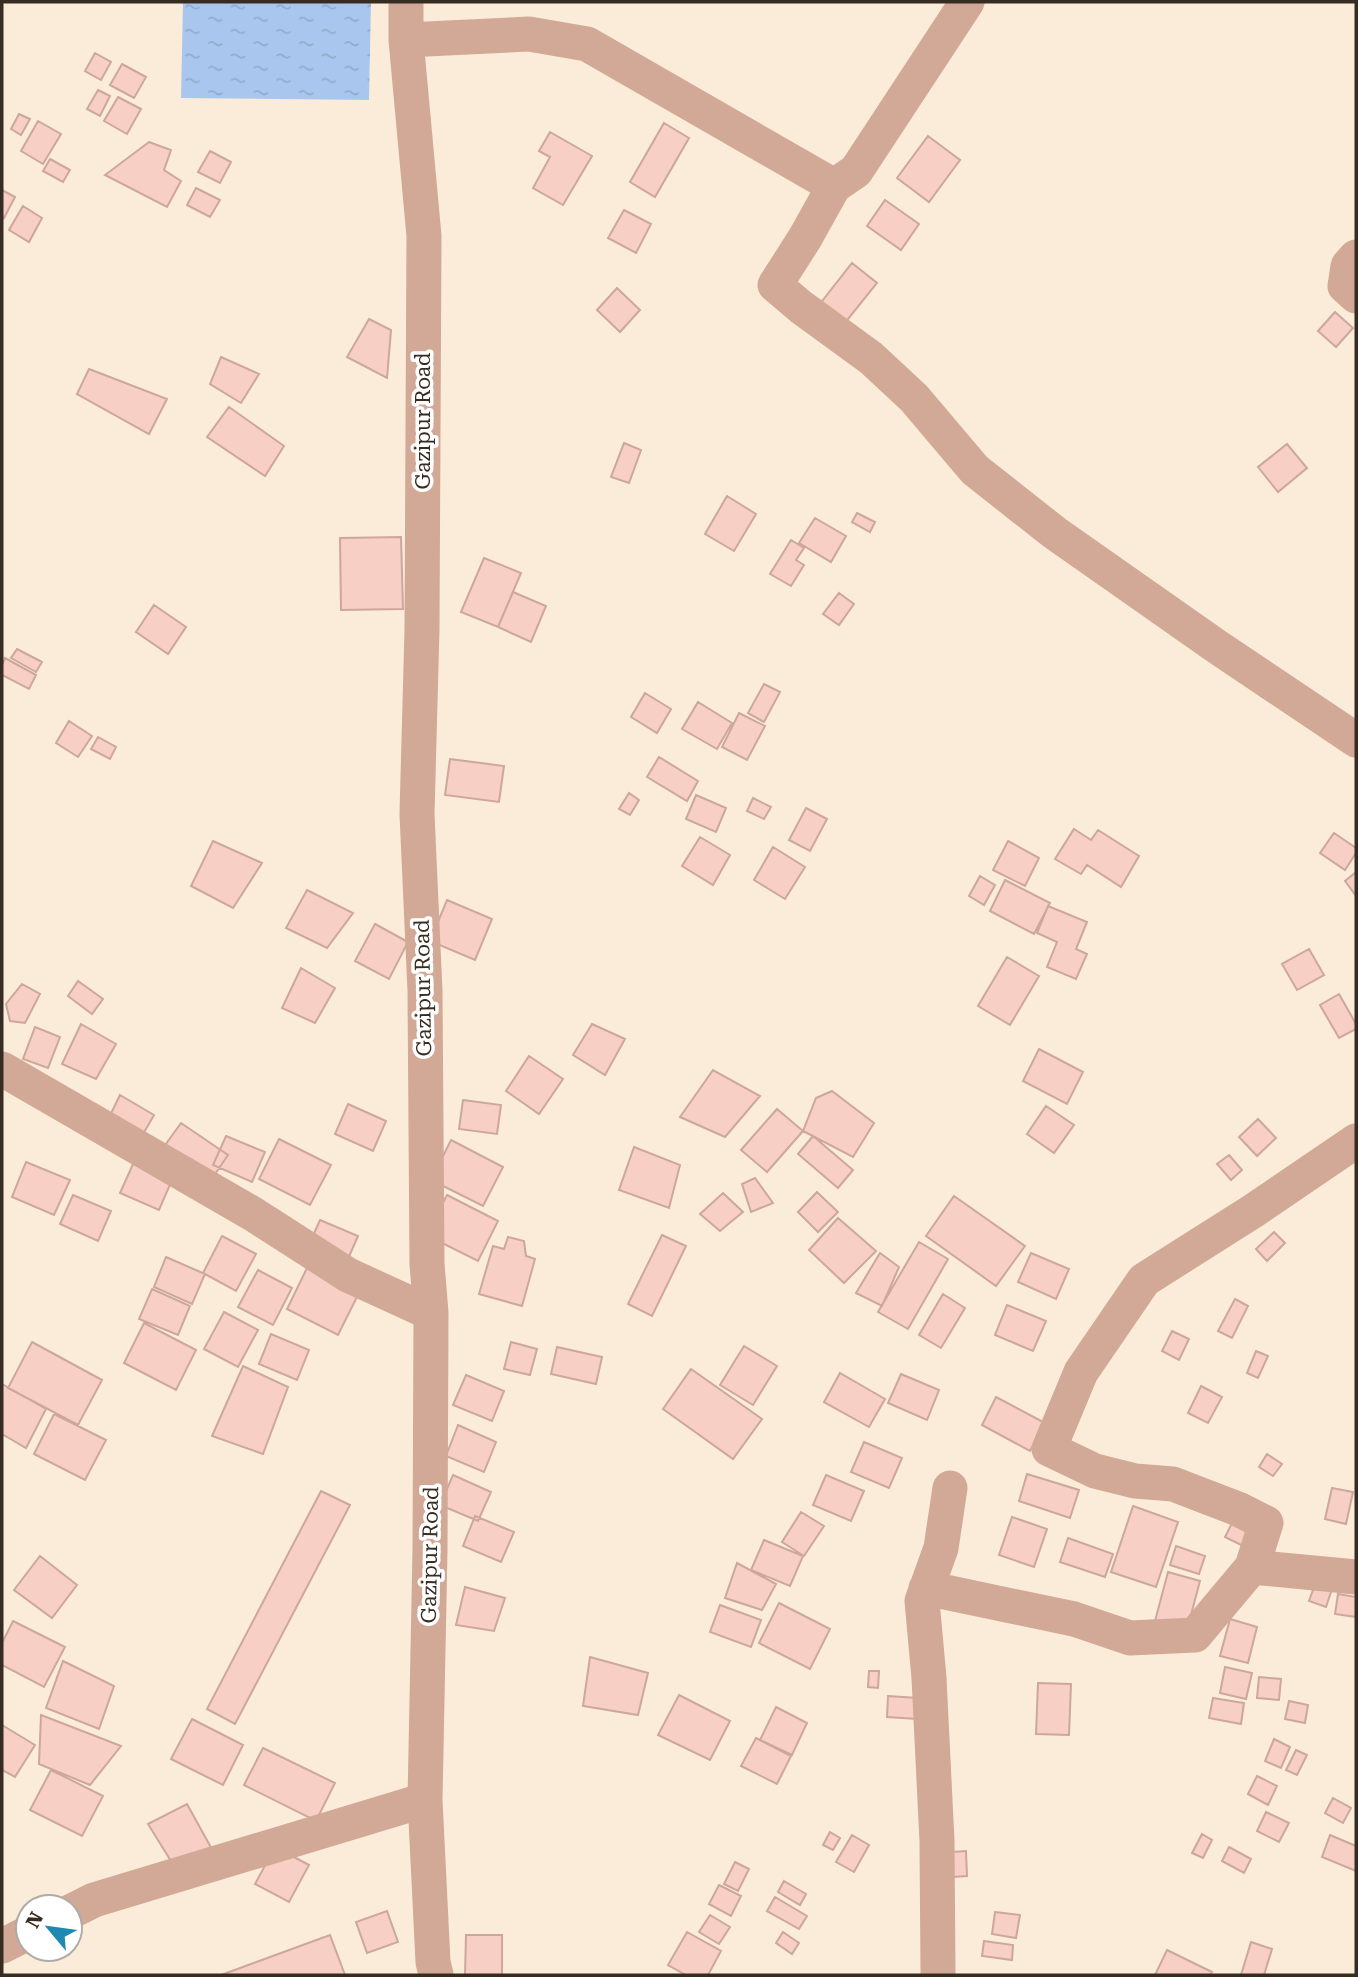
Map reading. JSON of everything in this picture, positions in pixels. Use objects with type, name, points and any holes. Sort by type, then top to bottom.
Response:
[{"type":"street","name":"Gazipur Road","points":[[406,2],[406,40],[424,236],[422,629],[417,814],[425,991],[427,1264],[431,1312],[425,1800],[436,1975]]},
{"type":"street","points":[[967,2],[856,171],[834,186],[775,285],[871,358],[914,398],[975,470],[1055,533],[1356,740]]},
{"type":"street","points":[[406,40],[528,34],[587,44],[834,186]]},
{"type":"street","points":[[1356,257],[1348,266],[1345,286],[1356,296]]},
{"type":"street","points":[[2,1069],[253,1214],[348,1275],[431,1312]]},
{"type":"street","points":[[926,1588],[1074,1619],[1130,1638],[1195,1635],[1252,1567],[1266,1523],[1173,1484],[1135,1481],[1096,1471],[1049,1449],[1081,1372],[1144,1280],[1356,1141]]},
{"type":"street","points":[[938,1975],[937,1828],[922,1601],[941,1548],[950,1488]]},
{"type":"street","points":[[1252,1567],[1356,1577]]},
{"type":"street","points":[[84,1904],[94,1899],[425,1800]]},
{"type":"water","points":[[183,2],[371,2],[369,100],[181,98]]},
{"type":"building","points":[[95,53],[111,62],[101,80],[85,71]]},
{"type":"building","points":[[122,64],[146,77],[134,98],[110,85]]},
{"type":"building","points":[[98,90],[110,96],[100,116],[87,109]]},
{"type":"building","points":[[118,97],[141,109],[127,134],[104,121]]},
{"type":"building","points":[[19,114],[30,119],[21,135],[11,129]]},
{"type":"building","points":[[38,121],[61,134],[43,164],[21,151]]},
{"type":"building","points":[[664,123],[689,138],[655,197],[630,182]]},
{"type":"building","points":[[550,132],[592,156],[563,205],[533,188],[550,157],[539,151]]},
{"type":"building","points":[[928,136],[960,160],[929,202],[897,178]]},
{"type":"building","points":[[149,142],[171,150],[164,170],[181,181],[167,207],[105,175]]},
{"type":"building","points":[[210,151],[231,162],[220,183],[198,172]]},
{"type":"building","points":[[50,159],[70,170],[63,182],[43,171]]},
{"type":"building","points":[[196,188],[220,200],[210,217],[187,205]]},
{"type":"building","points":[[2,190],[15,197],[4,218],[2,216]]},
{"type":"building","points":[[885,200],[919,224],[901,250],[867,226]]},
{"type":"building","points":[[23,206],[42,218],[29,242],[9,230]]},
{"type":"building","points":[[624,210],[651,224],[636,253],[608,238]]},
{"type":"building","points":[[852,263],[877,283],[844,324],[819,305]]},
{"type":"building","points":[[617,288],[640,310],[620,332],[597,310]]},
{"type":"building","points":[[1335,312],[1353,328],[1336,347],[1318,331]]},
{"type":"building","points":[[369,319],[391,330],[387,378],[347,357]]},
{"type":"building","points":[[221,357],[259,374],[241,403],[210,384]]},
{"type":"building","points":[[89,369],[167,399],[149,434],[77,394]]},
{"type":"building","points":[[229,407],[284,446],[265,476],[207,437]]},
{"type":"building","points":[[624,443],[641,450],[629,483],[611,477]]},
{"type":"building","points":[[1287,444],[1307,468],[1278,492],[1258,467]]},
{"type":"building","points":[[727,496],[756,514],[734,551],[705,534]]},
{"type":"building","points":[[857,513],[875,522],[870,532],[852,522]]},
{"type":"building","points":[[815,518],[846,536],[831,562],[799,543]]},
{"type":"building","points":[[401,537],[403,609],[341,610],[340,538]]},
{"type":"building","points":[[791,540],[804,548],[796,560],[804,565],[791,586],[770,574]]},
{"type":"building","points":[[484,558],[521,573],[498,627],[461,612]]},
{"type":"building","points":[[513,592],[546,606],[531,642],[498,627]]},
{"type":"building","points":[[839,593],[854,604],[839,625],[823,614]]},
{"type":"building","points":[[154,605],[186,627],[168,654],[136,632]]},
{"type":"building","points":[[17,649],[42,662],[36,672],[11,658]]},
{"type":"building","points":[[5,658],[36,675],[29,689],[2,675]]},
{"type":"building","points":[[764,684],[780,692],[764,722],[748,713]]},
{"type":"building","points":[[645,693],[671,709],[657,733],[631,717]]},
{"type":"building","points":[[698,702],[732,723],[717,749],[682,729]]},
{"type":"building","points":[[739,713],[765,726],[747,760],[722,747]]},
{"type":"building","points":[[69,721],[92,736],[78,757],[56,743]]},
{"type":"building","points":[[98,737],[116,747],[110,759],[91,749]]},
{"type":"building","points":[[659,757],[698,781],[687,801],[647,777]]},
{"type":"building","points":[[450,759],[504,766],[499,802],[445,795]]},
{"type":"building","points":[[629,793],[639,800],[630,815],[619,809]]},
{"type":"building","points":[[696,795],[726,808],[716,832],[686,819]]},
{"type":"building","points":[[753,798],[771,807],[764,819],[747,811]]},
{"type":"building","points":[[806,808],[827,819],[810,851],[789,840]]},
{"type":"building","points":[[1074,829],[1091,840],[1098,830],[1139,856],[1121,887],[1087,865],[1081,874],[1055,859]]},
{"type":"building","points":[[1334,833],[1356,848],[1356,853],[1345,870],[1320,853]]},
{"type":"building","points":[[700,837],[730,855],[713,885],[682,866]]},
{"type":"building","points":[[213,841],[262,863],[233,908],[191,886]]},
{"type":"building","points":[[1008,841],[1039,858],[1025,886],[993,870]]},
{"type":"building","points":[[773,847],[805,867],[785,899],[754,880]]},
{"type":"building","points":[[1356,872],[1356,896],[1345,881]]},
{"type":"building","points":[[980,876],[995,885],[984,905],[969,896]]},
{"type":"building","points":[[1005,880],[1050,903],[1034,934],[990,911]]},
{"type":"building","points":[[307,890],[353,913],[327,948],[286,928]]},
{"type":"building","points":[[447,900],[492,919],[475,960],[430,941]]},
{"type":"building","points":[[1048,906],[1087,922],[1076,949],[1087,954],[1076,979],[1047,967],[1057,942],[1037,933]]},
{"type":"building","points":[[375,924],[408,942],[389,979],[355,961]]},
{"type":"building","points":[[1309,949],[1324,975],[1297,990],[1282,964]]},
{"type":"building","points":[[1007,957],[1039,976],[1010,1025],[978,1006]]},
{"type":"building","points":[[301,968],[335,988],[315,1023],[282,1008]]},
{"type":"building","points":[[78,981],[103,999],[92,1014],[68,996]]},
{"type":"building","points":[[22,984],[40,994],[25,1023],[10,1021],[6,1004]]},
{"type":"building","points":[[1339,994],[1356,1024],[1356,1029],[1339,1038],[1320,1005]]},
{"type":"building","points":[[81,1024],[116,1044],[96,1079],[62,1064]]},
{"type":"building","points":[[592,1024],[625,1039],[605,1075],[573,1055]]},
{"type":"building","points":[[35,1027],[60,1037],[48,1068],[23,1059]]},
{"type":"building","points":[[1039,1049],[1083,1072],[1067,1104],[1023,1081]]},
{"type":"building","points":[[529,1056],[563,1079],[539,1114],[506,1091]]},
{"type":"building","points":[[713,1070],[760,1096],[725,1137],[680,1117]]},
{"type":"building","points":[[832,1091],[874,1123],[853,1157],[803,1131],[816,1098]]},
{"type":"building","points":[[120,1095],[154,1115],[134,1150],[101,1134]]},
{"type":"building","points":[[463,1100],[501,1105],[497,1134],[459,1129]]},
{"type":"building","points":[[348,1104],[386,1121],[373,1151],[335,1134]]},
{"type":"building","points":[[1046,1106],[1074,1125],[1054,1153],[1027,1134]]},
{"type":"building","points":[[777,1109],[803,1131],[767,1172],[741,1150]]},
{"type":"building","points":[[1258,1119],[1276,1138],[1257,1156],[1239,1137]]},
{"type":"building","points":[[181,1123],[228,1155],[211,1180],[163,1148]]},
{"type":"building","points":[[226,1136],[265,1152],[252,1182],[213,1165]]},
{"type":"building","points":[[813,1136],[853,1170],[838,1188],[798,1154]]},
{"type":"building","points":[[279,1139],[331,1165],[310,1205],[259,1179]]},
{"type":"building","points":[[451,1140],[503,1167],[483,1206],[431,1180]]},
{"type":"building","points":[[634,1147],[680,1165],[669,1208],[619,1190]]},
{"type":"building","points":[[1229,1155],[1242,1170],[1231,1180],[1217,1164]]},
{"type":"building","points":[[26,1162],[70,1180],[54,1215],[12,1197]]},
{"type":"building","points":[[133,1164],[172,1180],[159,1210],[120,1193]]},
{"type":"building","points":[[755,1178],[773,1203],[751,1212],[742,1184]]},
{"type":"building","points":[[817,1192],[838,1212],[818,1232],[798,1212]]},
{"type":"building","points":[[723,1193],[743,1212],[720,1231],[700,1214]]},
{"type":"building","points":[[73,1195],[111,1211],[98,1241],[60,1224]]},
{"type":"building","points":[[447,1195],[498,1221],[478,1261],[426,1235]]},
{"type":"building","points":[[954,1196],[1025,1246],[996,1286],[926,1236]]},
{"type":"building","points":[[838,1218],[876,1251],[844,1283],[809,1250]]},
{"type":"building","points":[[320,1220],[358,1236],[345,1266],[307,1249]]},
{"type":"building","points":[[1274,1232],[1285,1243],[1267,1261],[1256,1249]]},
{"type":"building","points":[[662,1235],[686,1246],[652,1316],[628,1304]]},
{"type":"building","points":[[222,1236],[256,1254],[236,1291],[203,1273]]},
{"type":"building","points":[[508,1237],[524,1241],[526,1256],[535,1259],[522,1306],[479,1294],[493,1246],[504,1249]]},
{"type":"building","points":[[919,1242],[948,1259],[908,1329],[878,1312]]},
{"type":"building","points":[[880,1253],[899,1267],[882,1306],[856,1293]]},
{"type":"building","points":[[1031,1253],[1069,1269],[1056,1299],[1018,1282]]},
{"type":"building","points":[[166,1257],[205,1274],[192,1304],[154,1287]]},
{"type":"building","points":[[307,1268],[358,1295],[338,1335],[287,1309]]},
{"type":"building","points":[[258,1270],[292,1288],[273,1325],[238,1307]]},
{"type":"building","points":[[152,1289],[190,1306],[178,1335],[139,1319]]},
{"type":"building","points":[[943,1294],[965,1308],[941,1348],[919,1335]]},
{"type":"building","points":[[1235,1299],[1248,1306],[1232,1338],[1218,1331]]},
{"type":"building","points":[[1007,1305],[1046,1321],[1033,1351],[995,1335]]},
{"type":"building","points":[[224,1312],[258,1330],[238,1367],[204,1349]]},
{"type":"building","points":[[144,1323],[196,1350],[176,1390],[124,1363]]},
{"type":"building","points":[[1172,1331],[1189,1339],[1179,1360],[1162,1351]]},
{"type":"building","points":[[271,1334],[309,1350],[297,1380],[259,1364]]},
{"type":"building","points":[[32,1342],[102,1380],[78,1425],[8,1388]]},
{"type":"building","points":[[511,1342],[537,1349],[530,1375],[504,1369]]},
{"type":"building","points":[[744,1346],[777,1366],[753,1405],[720,1385]]},
{"type":"building","points":[[557,1347],[602,1357],[596,1384],[551,1374]]},
{"type":"building","points":[[1256,1351],[1268,1356],[1258,1378],[1247,1373]]},
{"type":"building","points":[[243,1366],[288,1387],[263,1454],[212,1436]]},
{"type":"building","points":[[691,1369],[762,1419],[733,1459],[663,1409]]},
{"type":"building","points":[[840,1373],[885,1399],[869,1427],[824,1402]]},
{"type":"building","points":[[901,1374],[939,1390],[927,1420],[888,1403]]},
{"type":"building","points":[[466,1375],[504,1391],[492,1421],[453,1405]]},
{"type":"building","points":[[2,1384],[46,1409],[26,1448],[2,1434]]},
{"type":"building","points":[[1201,1386],[1222,1397],[1208,1423],[1188,1413]]},
{"type":"building","points":[[996,1397],[1045,1423],[1030,1451],[982,1425]]},
{"type":"building","points":[[54,1414],[106,1440],[85,1480],[34,1454]]},
{"type":"building","points":[[458,1425],[496,1442],[484,1472],[446,1456]]},
{"type":"building","points":[[864,1442],[902,1458],[889,1488],[851,1472]]},
{"type":"building","points":[[1267,1454],[1282,1464],[1273,1476],[1259,1467]]},
{"type":"building","points":[[1027,1474],[1079,1490],[1070,1518],[1019,1501]]},
{"type":"building","points":[[453,1475],[491,1492],[478,1521],[440,1505]]},
{"type":"building","points":[[826,1475],[864,1491],[851,1521],[813,1505]]},
{"type":"building","points":[[1332,1488],[1353,1492],[1346,1524],[1325,1519]]},
{"type":"building","points":[[321,1491],[350,1505],[235,1724],[207,1709]]},
{"type":"building","points":[[1133,1506],[1178,1522],[1156,1587],[1111,1572]]},
{"type":"building","points":[[801,1512],[824,1526],[804,1556],[782,1542]]},
{"type":"building","points":[[475,1516],[514,1532],[501,1562],[463,1546]]},
{"type":"building","points":[[1012,1517],[1047,1529],[1034,1567],[999,1555]]},
{"type":"building","points":[[1233,1521],[1253,1531],[1245,1547],[1225,1537]]},
{"type":"building","points":[[1068,1538],[1113,1554],[1105,1577],[1060,1562]]},
{"type":"building","points":[[764,1540],[803,1556],[790,1586],[751,1570]]},
{"type":"building","points":[[1176,1546],[1205,1556],[1199,1574],[1170,1565]]},
{"type":"building","points":[[40,1556],[77,1585],[52,1618],[14,1590]]},
{"type":"building","points":[[737,1563],[776,1584],[762,1610],[725,1598]]},
{"type":"building","points":[[1168,1572],[1200,1581],[1187,1630],[1155,1621]]},
{"type":"building","points":[[1317,1579],[1333,1586],[1326,1607],[1309,1601]]},
{"type":"building","points":[[465,1587],[505,1598],[494,1631],[456,1625]]},
{"type":"building","points":[[1338,1594],[1356,1597],[1356,1617],[1335,1614]]},
{"type":"building","points":[[779,1603],[830,1629],[810,1669],[759,1643]]},
{"type":"building","points":[[720,1605],[761,1620],[751,1647],[710,1632]]},
{"type":"building","points":[[1230,1619],[1257,1627],[1248,1663],[1220,1656]]},
{"type":"building","points":[[13,1621],[65,1647],[44,1687],[2,1665],[2,1643]]},
{"type":"building","points":[[590,1657],[648,1673],[638,1715],[583,1706]]},
{"type":"building","points":[[63,1661],[114,1686],[99,1729],[46,1708]]},
{"type":"building","points":[[1225,1667],[1252,1673],[1246,1699],[1220,1693]]},
{"type":"building","points":[[869,1671],[879,1671],[878,1688],[868,1687]]},
{"type":"building","points":[[1259,1677],[1281,1679],[1279,1700],[1257,1698]]},
{"type":"building","points":[[1038,1683],[1071,1684],[1069,1735],[1036,1734]]},
{"type":"building","points":[[679,1695],[730,1721],[710,1760],[658,1735]]},
{"type":"building","points":[[888,1696],[918,1698],[917,1719],[887,1717]]},
{"type":"building","points":[[1213,1698],[1244,1703],[1241,1724],[1209,1718]]},
{"type":"building","points":[[1289,1701],[1308,1705],[1305,1723],[1285,1719]]},
{"type":"building","points":[[776,1707],[807,1723],[792,1755],[760,1740]]},
{"type":"building","points":[[41,1715],[121,1746],[90,1785],[39,1764]]},
{"type":"building","points":[[192,1719],[243,1745],[223,1785],[171,1759]]},
{"type":"building","points":[[2,1725],[35,1745],[15,1777],[2,1770]]},
{"type":"building","points":[[756,1738],[791,1756],[777,1784],[741,1766]]},
{"type":"building","points":[[1274,1739],[1290,1747],[1281,1768],[1265,1761]]},
{"type":"building","points":[[263,1748],[335,1783],[316,1821],[244,1785]]},
{"type":"building","points":[[1296,1750],[1307,1755],[1297,1775],[1286,1770]]},
{"type":"building","points":[[51,1770],[103,1796],[82,1836],[30,1810]]},
{"type":"building","points":[[1257,1776],[1277,1786],[1268,1805],[1248,1794]]},
{"type":"building","points":[[1333,1798],[1351,1808],[1343,1823],[1325,1813]]},
{"type":"building","points":[[187,1804],[219,1862],[179,1874],[148,1824]]},
{"type":"building","points":[[1266,1812],[1289,1823],[1279,1842],[1257,1831]]},
{"type":"building","points":[[830,1832],[840,1838],[833,1850],[823,1845]]},
{"type":"building","points":[[1202,1834],[1212,1840],[1203,1858],[1192,1853]]},
{"type":"building","points":[[852,1835],[869,1845],[854,1872],[836,1862]]},
{"type":"building","points":[[1330,1835],[1356,1846],[1356,1871],[1322,1857]]},
{"type":"building","points":[[275,1847],[309,1865],[289,1902],[255,1884]]},
{"type":"building","points":[[1229,1847],[1251,1859],[1244,1873],[1222,1861]]},
{"type":"building","points":[[966,1851],[967,1876],[953,1877],[952,1852]]},
{"type":"building","points":[[735,1862],[749,1869],[738,1891],[724,1884]]},
{"type":"building","points":[[784,1881],[806,1894],[800,1905],[778,1892]]},
{"type":"building","points":[[719,1885],[741,1896],[731,1916],[709,1904]]},
{"type":"building","points":[[775,1897],[807,1916],[799,1929],[767,1911]]},
{"type":"building","points":[[387,1911],[398,1942],[367,1953],[356,1922]]},
{"type":"building","points":[[995,1912],[1020,1915],[1016,1938],[992,1934]]},
{"type":"building","points":[[710,1915],[730,1927],[719,1944],[699,1932]]},
{"type":"building","points":[[687,1932],[721,1951],[708,1975],[686,1975],[668,1965]]},
{"type":"building","points":[[783,1932],[799,1943],[792,1954],[776,1943]]},
{"type":"building","points":[[330,1935],[345,1975],[221,1975]]},
{"type":"building","points":[[466,1935],[502,1935],[502,1975],[465,1975]]},
{"type":"building","points":[[984,1941],[1013,1945],[1012,1960],[982,1956]]},
{"type":"building","points":[[1251,1942],[1272,1949],[1264,1975],[1241,1975]]},
{"type":"building","points":[[1167,1950],[1212,1972],[1210,1975],[1155,1975]]}]
